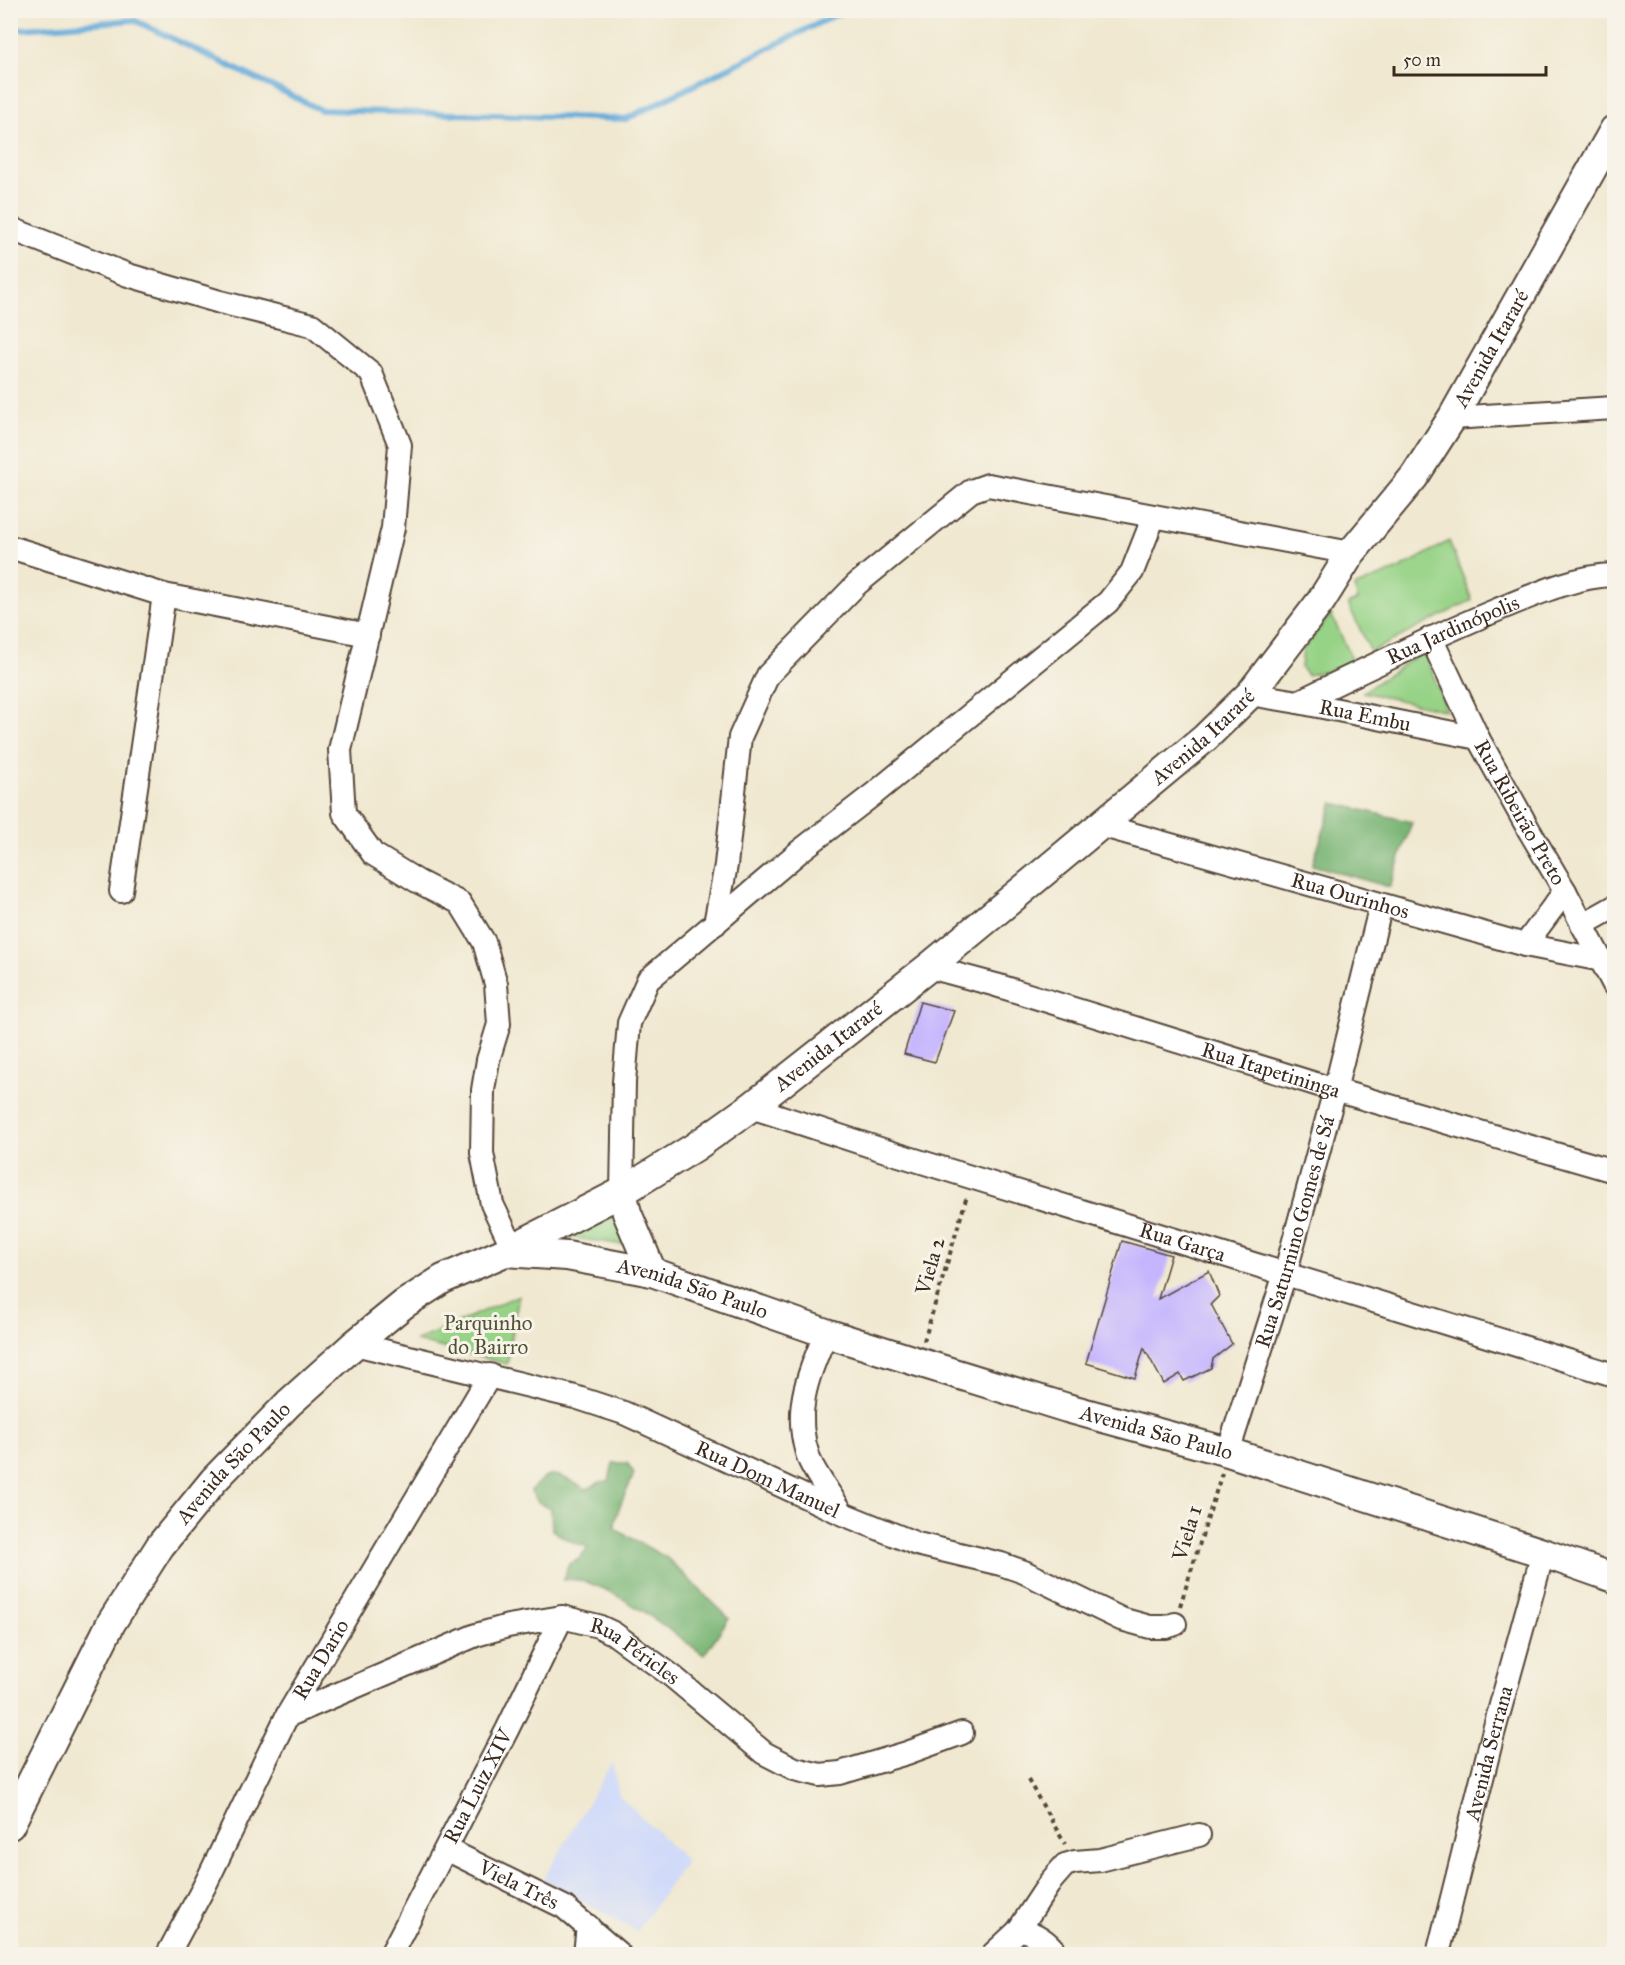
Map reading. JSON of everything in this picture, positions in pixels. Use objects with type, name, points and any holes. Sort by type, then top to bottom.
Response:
[{"type":"main road","name":"Avenida Itararé","points":[[509,1250],[622,1192],[695,1147],[751,1107],[928,967],[1100,825],[1205,738],[1250,694],[1321,601],[1351,553],[1414,477],[1452,418],[1613,137]]},
{"type":"main road","points":[[622,1192],[627,1213],[652,1272]]},
{"type":"main road","name":"Avenida São Paulo","points":[[10,1825],[111,1623],[160,1546],[214,1480],[289,1403],[404,1304],[443,1279],[509,1250],[567,1256],[652,1272],[826,1333],[1067,1408],[1228,1452],[1614,1578]]},
{"type":"street","points":[[14,230],[128,275],[220,302],[312,325],[371,373],[400,444],[393,528],[340,750],[344,813],[373,854],[417,881],[460,903],[484,942],[496,984],[499,1024],[488,1060],[483,1090],[482,1154],[492,1204],[509,1250]]},
{"type":"street","points":[[1452,418],[1614,408]]},
{"type":"street","points":[[715,924],[726,865],[740,738],[768,675],[857,584],[971,491],[988,484],[1351,553]]},
{"type":"street","points":[[622,1192],[624,1082],[628,1023],[648,980],[800,850],[875,793],[1108,602],[1132,572],[1154,516]]},
{"type":"street","points":[[10,547],[164,595],[368,635]]},
{"type":"street","name":"Rua Jardinópolis","points":[[1298,702],[1431,638],[1540,592],[1583,578],[1614,575]]},
{"type":"street","points":[[121,891],[164,595]]},
{"type":"street","name":"Rua Ribeirão Preto","points":[[1431,638],[1478,738],[1565,891],[1614,985]]},
{"type":"street","name":"Rua Embu","points":[[1250,694],[1478,738]]},
{"type":"street","name":"Rua Ourinhos","points":[[1100,825],[1525,945],[1602,960]]},
{"type":"street","points":[[1525,945],[1565,891]]},
{"type":"street","name":"Rua Saturnino Gomes de Sá","points":[[1228,1452],[1285,1274],[1335,1090],[1381,905]]},
{"type":"street","points":[[1582,925],[1614,907]]},
{"type":"street","name":"Rua Itapetininga","points":[[928,967],[996,985],[1335,1090],[1614,1171]]},
{"type":"street","name":"Rua Garça","points":[[751,1107],[972,1178],[1614,1375]]},
{"type":"street","points":[[826,1333],[802,1400],[802,1425],[809,1460],[843,1514]]},
{"type":"street","name":"Rua Dom Manuel","points":[[355,1344],[575,1397],[624,1413],[843,1514],[917,1544],[1001,1564],[1024,1572],[1121,1619],[1150,1627],[1166,1627],[1175,1624]]},
{"type":"street","name":"Rua Dario","points":[[168,1954],[205,1885],[287,1716],[490,1376]]},
{"type":"street","name":"Avenida Serrana","points":[[1438,1954],[1493,1734],[1543,1553]]},
{"type":"street","name":"Rua Péricles","points":[[287,1716],[476,1635],[508,1626],[562,1617],[598,1626],[613,1633],[672,1676],[764,1753],[795,1769],[820,1775],[840,1773],[907,1753],[962,1733]]},
{"type":"street","name":"Rua Luiz XIV","points":[[391,1954],[446,1850],[562,1617]]},
{"type":"street","points":[[993,1954],[1017,1931],[1051,1881],[1065,1865],[1100,1860],[1199,1835]]},
{"type":"street","name":"Viela Três","points":[[446,1850],[564,1907],[619,1954]]},
{"type":"street","points":[[585,1954],[588,1926]]},
{"type":"street","points":[[1017,1931],[1020,1929],[1038,1935],[1057,1954]]},
{"type":"path","name":"Viela 2","points":[[918,1362],[972,1178]]},
{"type":"path","name":"Viela 1","points":[[1175,1624],[1228,1452]]},
{"type":"path","points":[[1028,1780],[1075,1862]]},
{"type":"shaded area","points":[[612,1762],[619,1795],[687,1861],[637,1931],[543,1880]]},
{"type":"green space","points":[[1449,541],[1472,600],[1371,652],[1348,604],[1358,600],[1354,587],[1401,568]]},
{"type":"green space","points":[[1331,614],[1353,661],[1328,671],[1307,675],[1301,668],[1303,650]]},
{"type":"green space","points":[[1424,651],[1447,711],[1363,692]]},
{"type":"green space","points":[[1333,803],[1412,822],[1390,887],[1312,865]]},
{"type":"green space","points":[[613,1204],[634,1246],[566,1237]]},
{"type":"green space","name":"Parquinho do Bairro","points":[[519,1295],[507,1364],[416,1341]]},
{"type":"green space","points":[[613,1463],[627,1463],[634,1473],[619,1507],[615,1529],[667,1558],[729,1618],[704,1655],[656,1620],[616,1595],[578,1580],[563,1580],[569,1564],[579,1559],[588,1547],[552,1530],[551,1508],[539,1503],[531,1491],[538,1482],[551,1475],[563,1477],[587,1489],[600,1482],[609,1481]]},
{"type":"building","points":[[920,1002],[954,1011],[935,1062],[904,1054]]},
{"type":"building","points":[[1122,1241],[1171,1255],[1158,1299],[1209,1271],[1219,1296],[1211,1304],[1232,1344],[1213,1359],[1211,1368],[1184,1381],[1180,1374],[1164,1384],[1144,1348],[1135,1378],[1086,1363]]},
{"type":"waterway","points":[[10,30],[134,20],[321,110],[626,119],[845,10]]}]
